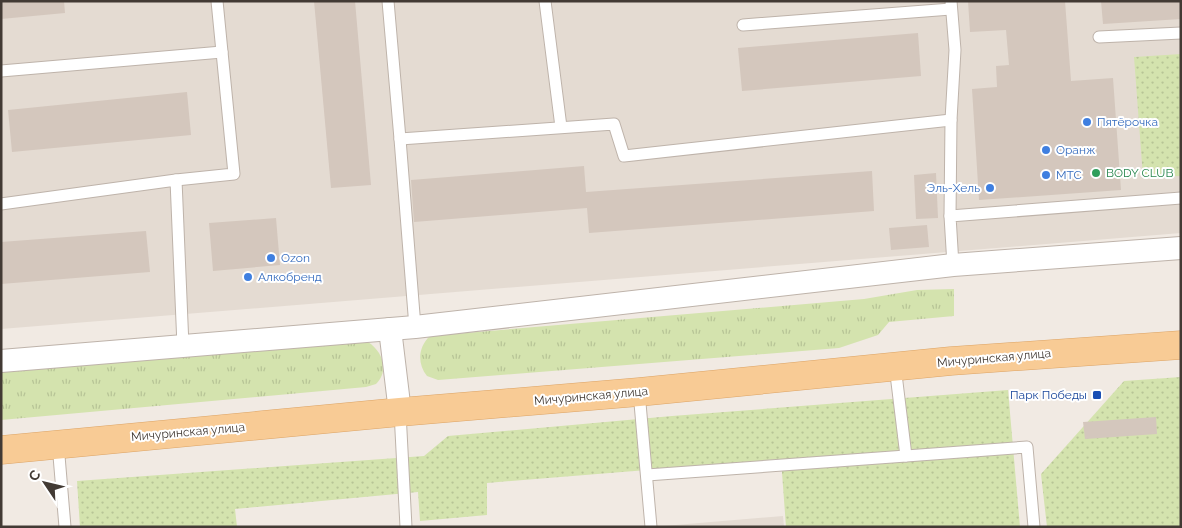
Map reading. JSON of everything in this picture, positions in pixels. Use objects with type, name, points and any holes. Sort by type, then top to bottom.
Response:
[{"type":"main road","name":"Мичуринская улица","points":[[1,450],[400,412],[639,392],[895,366],[1181,345]]},
{"type":"street","points":[[1,361],[415,327],[953,265],[1181,248]]},
{"type":"street","points":[[390,329],[400,412]]},
{"type":"lane","points":[[1,204],[234,174],[217,1]]},
{"type":"lane","points":[[388,1],[415,327]]},
{"type":"lane","points":[[545,1],[561,127]]},
{"type":"lane","points":[[743,25],[951,5],[955,50],[951,120],[950,216],[953,265]]},
{"type":"lane","points":[[1099,37],[1181,32]]},
{"type":"lane","points":[[1,71],[222,52]]},
{"type":"lane","points":[[400,139],[614,124],[624,156],[951,120]]},
{"type":"lane","points":[[176,180],[182,346]]},
{"type":"lane","points":[[950,216],[1181,198]]},
{"type":"lane","points":[[895,366],[906,456]]},
{"type":"lane","points":[[639,392],[651,527]]},
{"type":"lane","points":[[400,412],[406,527]]},
{"type":"lane","points":[[58,444],[65,527]]},
{"type":"lane","points":[[647,475],[1027,447],[1034,527]]},
{"type":"shaded area","points":[[1,1],[1181,1],[1181,233],[1,329]]},
{"type":"shaded area","points":[[783,516],[784,527],[652,527]]},
{"type":"green space","points":[[1181,54],[1181,176],[1143,177],[1134,57]]},
{"type":"green space","points":[[954,289],[954,316],[889,322],[878,335],[839,348],[438,380],[427,376],[420,361],[423,345],[430,336],[864,299],[917,290]]},
{"type":"green space","points":[[368,342],[377,350],[380,356],[383,373],[376,384],[366,387],[1,420],[1,372]]},
{"type":"green space","points":[[1181,377],[1181,527],[1047,527],[1041,474],[1124,381]]},
{"type":"green space","points":[[1008,390],[1020,527],[786,527],[781,459],[487,483],[487,515],[420,521],[418,492],[235,509],[237,527],[80,527],[77,481],[424,456],[448,436],[672,416]]},
{"type":"building","points":[[1,1],[64,1],[65,13],[1,19]]},
{"type":"building","points":[[314,1],[355,1],[371,185],[331,188]]},
{"type":"building","points":[[968,1],[1065,1],[1071,81],[1113,78],[1121,190],[979,200],[972,89],[997,87],[996,66],[1009,65],[1006,30],[970,32]]},
{"type":"building","points":[[1101,1],[1181,1],[1181,19],[1103,24]]},
{"type":"building","points":[[918,33],[921,76],[742,91],[738,48]]},
{"type":"building","points":[[187,92],[191,135],[12,152],[8,110]]},
{"type":"building","points":[[584,166],[586,192],[872,171],[874,211],[589,233],[587,208],[414,222],[411,180]]},
{"type":"building","points":[[936,173],[938,218],[916,219],[914,175]]},
{"type":"building","points":[[276,218],[280,265],[213,271],[209,223]]},
{"type":"building","points":[[927,225],[929,247],[891,250],[889,228]]},
{"type":"building","points":[[146,231],[150,272],[1,284],[1,242]]},
{"type":"building","points":[[1156,417],[1157,434],[1085,439],[1083,422]]},
{"type":"place","name":"Пятёрочка","points":[[1087,122]]},
{"type":"place","name":"Оранж","points":[[1046,150]]},
{"type":"place","name":"BODY CLUB","points":[[1096,173]]},
{"type":"place","name":"МТС","points":[[1046,175]]},
{"type":"place","name":"Эль-Хель","points":[[990,188]]},
{"type":"place","name":"Ozon","points":[[271,258]]},
{"type":"place","name":"Алкобренд","points":[[248,277]]},
{"type":"place","name":"Парк Победы","points":[[1097,395]]}]
